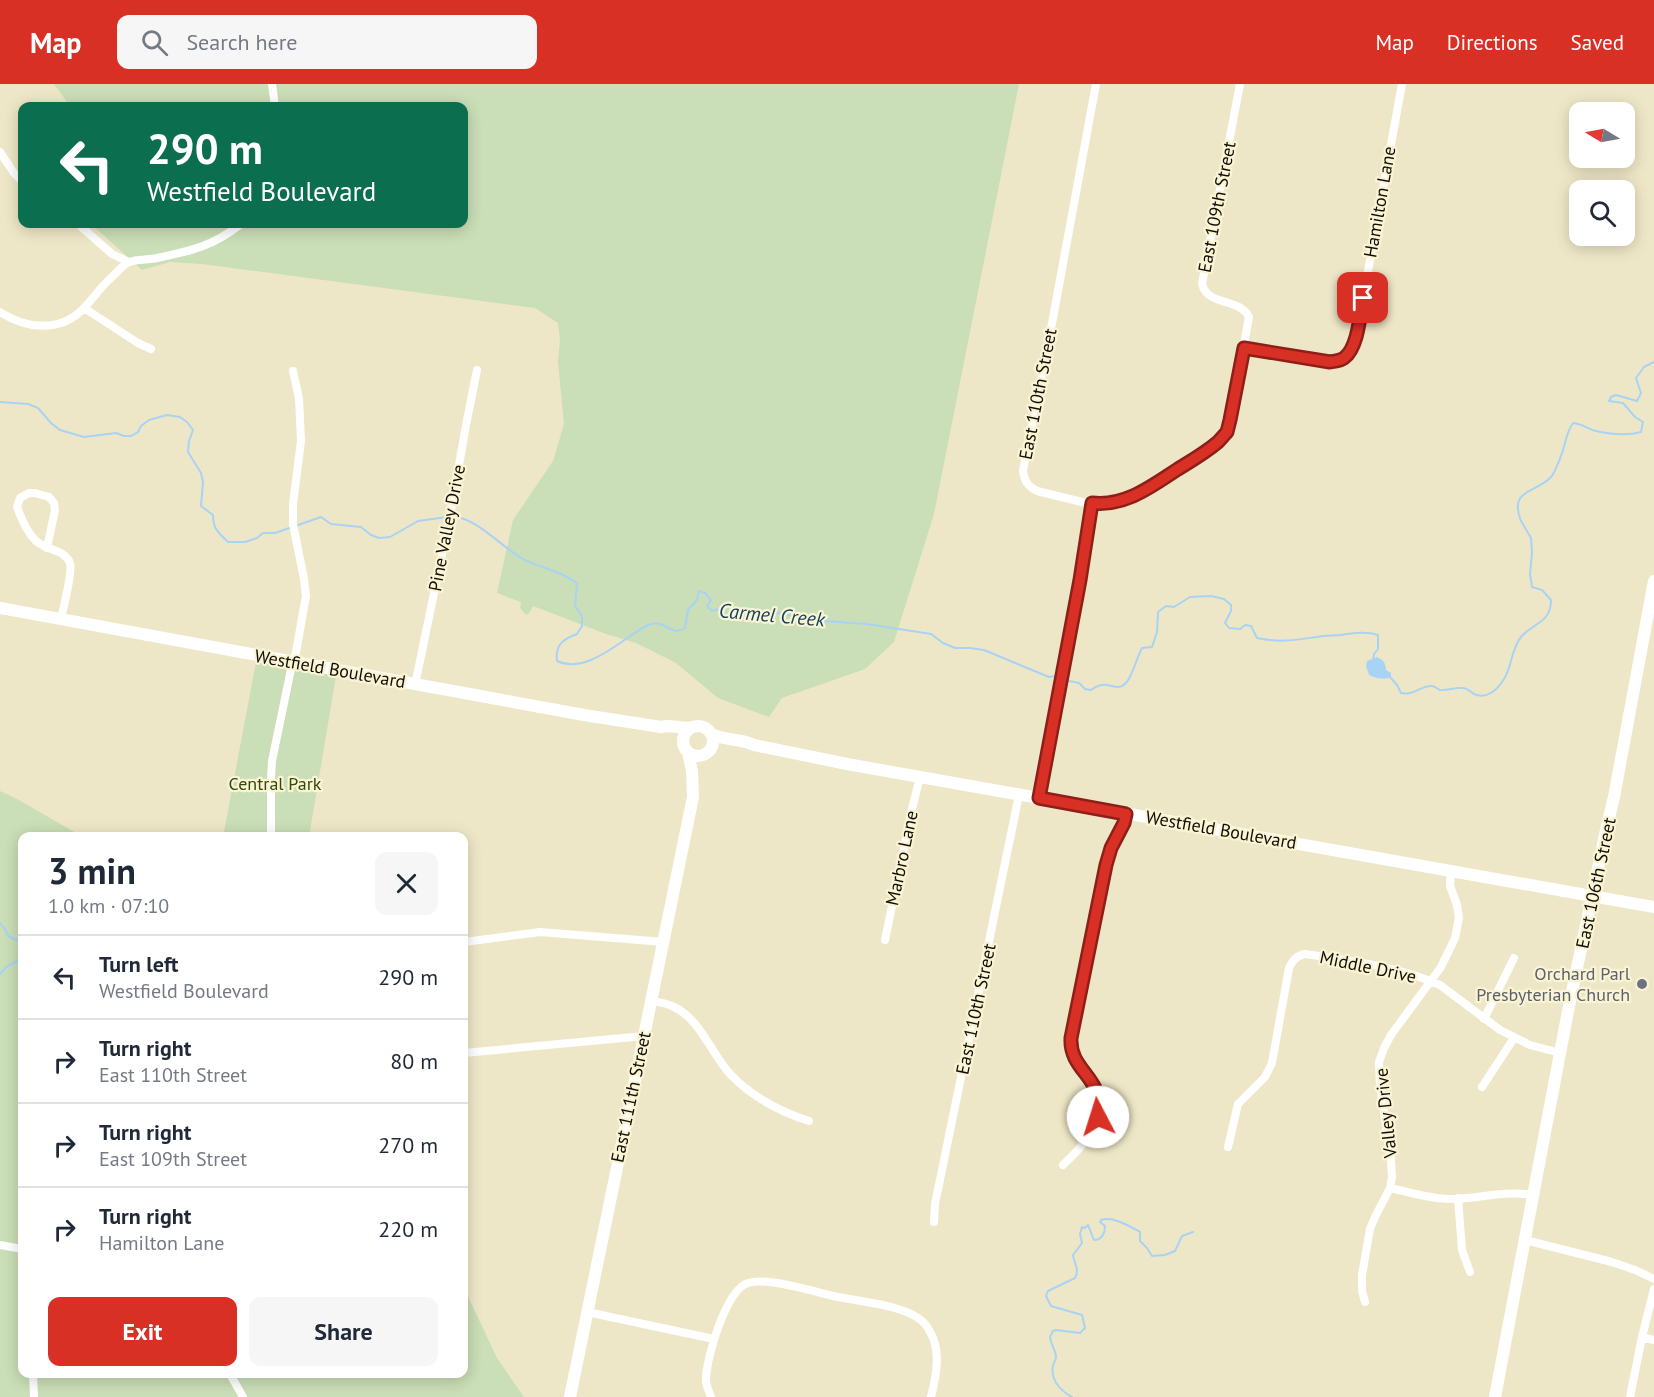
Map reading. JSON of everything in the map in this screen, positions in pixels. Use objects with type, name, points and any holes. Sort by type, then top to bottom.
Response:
[{"type":"main road","name":"East 106th Street","points":[[1495,1397],[1560,1053],[1614,797],[1654,581]]},
{"type":"main road","name":"Westfield Boulevard","points":[[0,608],[584,716],[661,727],[690,728]]},
{"type":"main road","points":[[661,727],[673,735],[686,750],[697,757],[707,753],[713,744],[711,734],[702,727],[690,728],[683,736],[686,750]]},
{"type":"main road","name":"Westfield Boulevard","points":[[711,734],[726,740],[746,741],[754,746]]},
{"type":"main road","name":"Westfield Boulevard","points":[[707,753],[754,746],[1654,907]]},
{"type":"main road","name":"East 111th Street","points":[[570,1397],[693,797],[692,771],[686,750]]},
{"type":"main road","name":"East 111th Street","points":[[693,797],[697,791],[699,771],[707,753]]},
{"type":"street","points":[[272,84],[274,102]]},
{"type":"street","name":"East 110th Street","points":[[1092,503],[1036,491],[1024,479],[1023,470],[1096,84]]},
{"type":"street","name":"East 109th Street","points":[[1092,503],[1124,500],[1143,492],[1218,442],[1227,432],[1249,317],[1241,307],[1207,294],[1203,284],[1240,84]]},
{"type":"street","name":"Hamilton Lane","points":[[1244,348],[1330,362],[1346,357],[1351,350],[1356,337],[1402,84]]},
{"type":"street","points":[[0,152],[18,177]]},
{"type":"street","points":[[82,228],[112,254],[129,262]]},
{"type":"street","points":[[0,312],[18,322],[38,326],[52,326],[66,322],[84,308],[105,283],[129,262],[193,250],[215,242],[235,228]]},
{"type":"street","points":[[84,308],[151,349]]},
{"type":"street","name":"Pine Valley Drive","points":[[415,684],[477,370]]},
{"type":"street","points":[[271,832],[271,771],[306,596],[294,527],[293,504],[301,441],[299,398],[292,371]]},
{"type":"street","points":[[47,548],[55,510],[54,503],[49,497],[29,493],[20,498],[17,507],[33,538],[36,542],[47,548],[62,554],[70,564],[61,619]]},
{"type":"street","points":[[1039,798],[1084,561],[1092,503]]},
{"type":"street","name":"Marbro Lane","points":[[885,940],[920,777]]},
{"type":"street","name":"East 110th Street","points":[[934,1222],[935,1204],[1019,795]]},
{"type":"street","points":[[1063,1165],[1077,1153],[1090,1134],[1101,1106],[1098,1091],[1075,1058],[1071,1038],[1106,865],[1126,814]]},
{"type":"street","name":"Valley Drive","points":[[1365,1302],[1362,1284],[1370,1229],[1390,1188],[1392,1170],[1380,1086],[1379,1062],[1391,1035],[1446,960],[1455,938],[1459,924],[1449,882],[1451,871]]},
{"type":"street","points":[[468,941],[540,932],[664,942]]},
{"type":"street","name":"Middle Drive","points":[[1228,1147],[1238,1104],[1265,1077],[1272,1063],[1289,968],[1295,958],[1305,954],[1392,969],[1431,980]]},
{"type":"street","points":[[1484,1019],[1514,958]]},
{"type":"street","points":[[1431,980],[1514,1038],[1560,1053]]},
{"type":"street","points":[[651,1001],[673,1006],[685,1014],[696,1025],[726,1068],[755,1096],[776,1109],[809,1121]]},
{"type":"street","points":[[468,1053],[644,1036]]},
{"type":"street","points":[[1482,1087],[1514,1038]]},
{"type":"street","points":[[1390,1188],[1436,1198],[1511,1192],[1533,1195]]},
{"type":"street","points":[[1458,1198],[1462,1250],[1470,1272]]},
{"type":"street","points":[[1525,1240],[1619,1264],[1654,1279]]},
{"type":"street","points":[[0,1245],[18,1248]]},
{"type":"street","points":[[711,1397],[706,1378],[714,1339],[733,1295],[745,1284],[752,1282],[782,1285],[900,1310],[918,1318],[931,1332],[934,1340],[936,1364],[931,1397]]},
{"type":"street","points":[[1630,1397],[1654,1289]]},
{"type":"street","points":[[587,1312],[714,1339]]},
{"type":"street","points":[[1642,1337],[1654,1340]]},
{"type":"street","points":[[33,1378],[34,1397]]},
{"type":"street","points":[[232,1378],[243,1397]]},
{"type":"green space","points":[[54,84],[1019,84],[934,514],[894,642],[865,669],[782,698],[769,717],[718,698],[676,663],[636,643],[533,606],[526,615],[520,608],[521,602],[497,593],[513,520],[553,461],[564,424],[558,362],[560,340],[558,323],[535,308],[202,264],[170,262],[142,270],[95,228],[468,228],[468,102],[67,102]]},
{"type":"green space","name":"Central Park","points":[[256,662],[336,676],[310,832],[224,832]]},
{"type":"green space","points":[[0,791],[74,832],[18,832],[18,1378],[468,1378],[468,1296],[497,1358],[524,1397],[0,1397]]},
{"type":"water","points":[[1377,657],[1384,662],[1391,677],[1380,678],[1369,675],[1367,661]]},
{"type":"waterway","name":"Carmel Creek","points":[[1560,458],[1568,431],[1573,423],[1607,433],[1641,432],[1643,422],[1635,417],[1623,403],[1609,401],[1616,395],[1637,401],[1641,393],[1636,378],[1644,367],[1654,362]]},
{"type":"waterway","name":"Carmel Creek","points":[[0,402],[28,404],[38,408],[60,430],[84,437],[116,433],[131,436],[149,420],[167,415],[180,417],[193,430],[188,452],[201,473],[203,482],[201,506],[213,515],[215,527],[228,542],[245,542],[263,533],[275,533],[321,517],[331,524],[361,527],[379,538],[390,537],[418,521],[447,517]]},
{"type":"waterway","name":"Carmel Creek","points":[[1520,518],[1518,509],[1521,497],[1551,477],[1560,459]]},
{"type":"waterway","name":"Carmel Creek","points":[[453,517],[470,521],[521,558],[564,575],[577,583],[575,606],[582,616],[582,626],[577,634],[561,643],[557,651],[557,661],[568,664],[592,660],[646,626],[658,624],[675,630],[685,628],[688,610],[697,600],[699,591],[705,593],[711,600],[707,606],[712,611],[719,609],[725,615],[774,612],[812,620],[867,624],[931,634],[955,648],[984,650],[1049,677],[1055,676]]},
{"type":"waterway","name":"Carmel Creek","points":[[1389,676],[1401,693],[1434,686],[1440,690],[1465,688],[1474,694],[1483,696],[1488,695],[1499,686],[1507,674],[1513,652],[1521,637],[1541,622],[1550,608],[1551,600],[1542,590],[1532,587],[1531,538],[1520,519]]},
{"type":"waterway","name":"Carmel Creek","points":[[1069,681],[1079,683],[1085,689],[1091,690],[1102,685],[1122,686],[1130,676],[1142,648],[1152,647],[1157,632],[1158,612],[1166,606],[1174,607],[1190,597],[1211,596],[1224,599],[1231,605],[1231,611],[1225,623],[1229,628],[1240,629],[1245,625],[1251,626],[1257,638],[1287,640],[1360,633],[1378,635],[1378,649],[1373,660]]},
{"type":"waterway","name":"Carmel Creek","points":[[0,923],[8,936],[18,941]]},
{"type":"waterway","name":"Carmel Creek","points":[[0,974],[7,966],[18,961]]},
{"type":"waterway","points":[[1072,1397],[1060,1388],[1053,1376],[1056,1356],[1050,1337],[1056,1330],[1080,1333],[1085,1328],[1082,1315],[1051,1306],[1046,1296],[1048,1291],[1075,1278],[1077,1269],[1073,1255],[1082,1243],[1080,1234],[1082,1227],[1085,1228],[1088,1225],[1094,1240],[1097,1240],[1103,1236],[1105,1226],[1100,1222],[1101,1220],[1111,1219],[1121,1222],[1140,1232],[1140,1241],[1152,1256],[1175,1251],[1182,1236],[1193,1232]]},
{"type":"place","name":"Orchard Parl Presbyterian Church","points":[[1642,984]]},
{"type":"route","points":[[1098,1117],[1101,1106],[1098,1091],[1075,1058],[1071,1038],[1106,865],[1126,814],[1039,798],[1080,580],[1092,503],[1124,500],[1143,492],[1218,442],[1227,432],[1244,348],[1330,362],[1346,357],[1356,337],[1363,298]]}]
